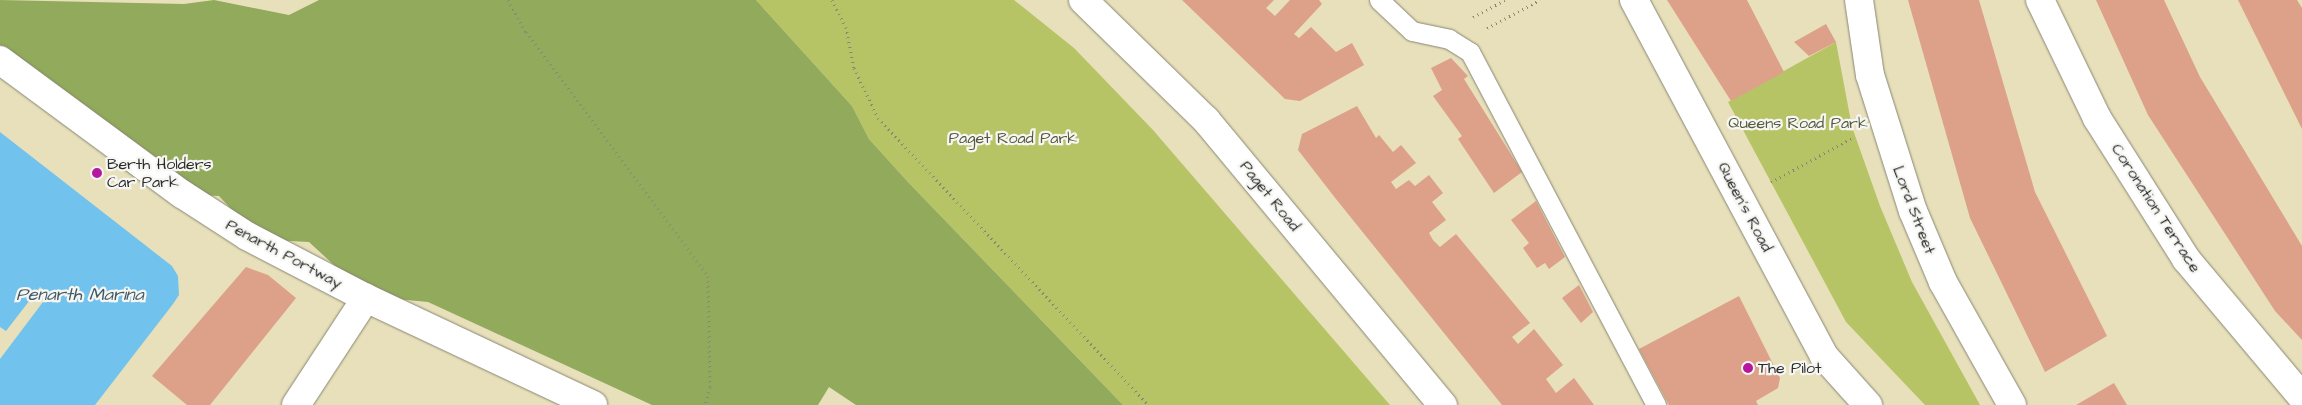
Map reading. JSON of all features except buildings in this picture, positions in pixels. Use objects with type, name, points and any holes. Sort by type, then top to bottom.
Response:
[{"type":"street","name":"Paget Road","points":[[1083,0],[1206,120],[1442,405]]},
{"type":"street","name":"Queen's Road","points":[[1634,0],[1824,356],[1868,405]]},
{"type":"street","name":"Lord Street","points":[[1859,0],[1882,122],[1913,212],[1943,282],[2012,405]]},
{"type":"street","name":"Coronation Terrace","points":[[2040,0],[2097,118],[2186,259],[2302,397]]},
{"type":"street","name":"Penarth Portway","points":[[0,60],[214,216],[366,298],[593,405]]},
{"type":"street","points":[[296,405],[366,298]]},
{"type":"lane","points":[[1379,0],[1412,30],[1460,43],[1470,52],[1656,405]]},
{"type":"path","points":[[508,0],[526,32],[708,276],[710,387],[705,405]]},
{"type":"path","points":[[832,0],[846,27],[854,68],[878,118],[1148,405]]},
{"type":"path","points":[[1466,21],[1505,0]]},
{"type":"path","points":[[1482,31],[1540,0]]},
{"type":"path","points":[[1771,183],[1856,136]]},
{"type":"green space","points":[[0,0],[184,4],[214,0],[289,15],[319,0],[756,0],[852,106],[869,139],[907,181],[1123,405],[856,405],[829,387],[818,405],[652,405],[428,302],[396,299],[348,278],[309,242],[270,240],[250,229],[219,196],[157,193],[112,161],[107,147],[0,77]]},
{"type":"green space","name":"Paget Road Park","points":[[756,0],[1014,0],[1074,48],[1153,130],[1390,405],[1123,405],[907,181],[869,139],[852,106]]},
{"type":"green space","name":"Queens Road Park","points":[[1836,42],[1852,127],[1880,206],[1912,282],[1980,405],[1925,405],[1846,322],[1728,102]]},
{"type":"water","name":"Penarth Marina","points":[[0,132],[172,266],[178,276],[179,295],[95,405],[0,405]]},
{"type":"pier","points":[[40,287],[49,294],[0,359],[0,327],[6,331]]},
{"type":"place","name":"Berth Holders Car Park","points":[[97,173]]},
{"type":"place","name":"The Pilot","points":[[1748,368]]}]
